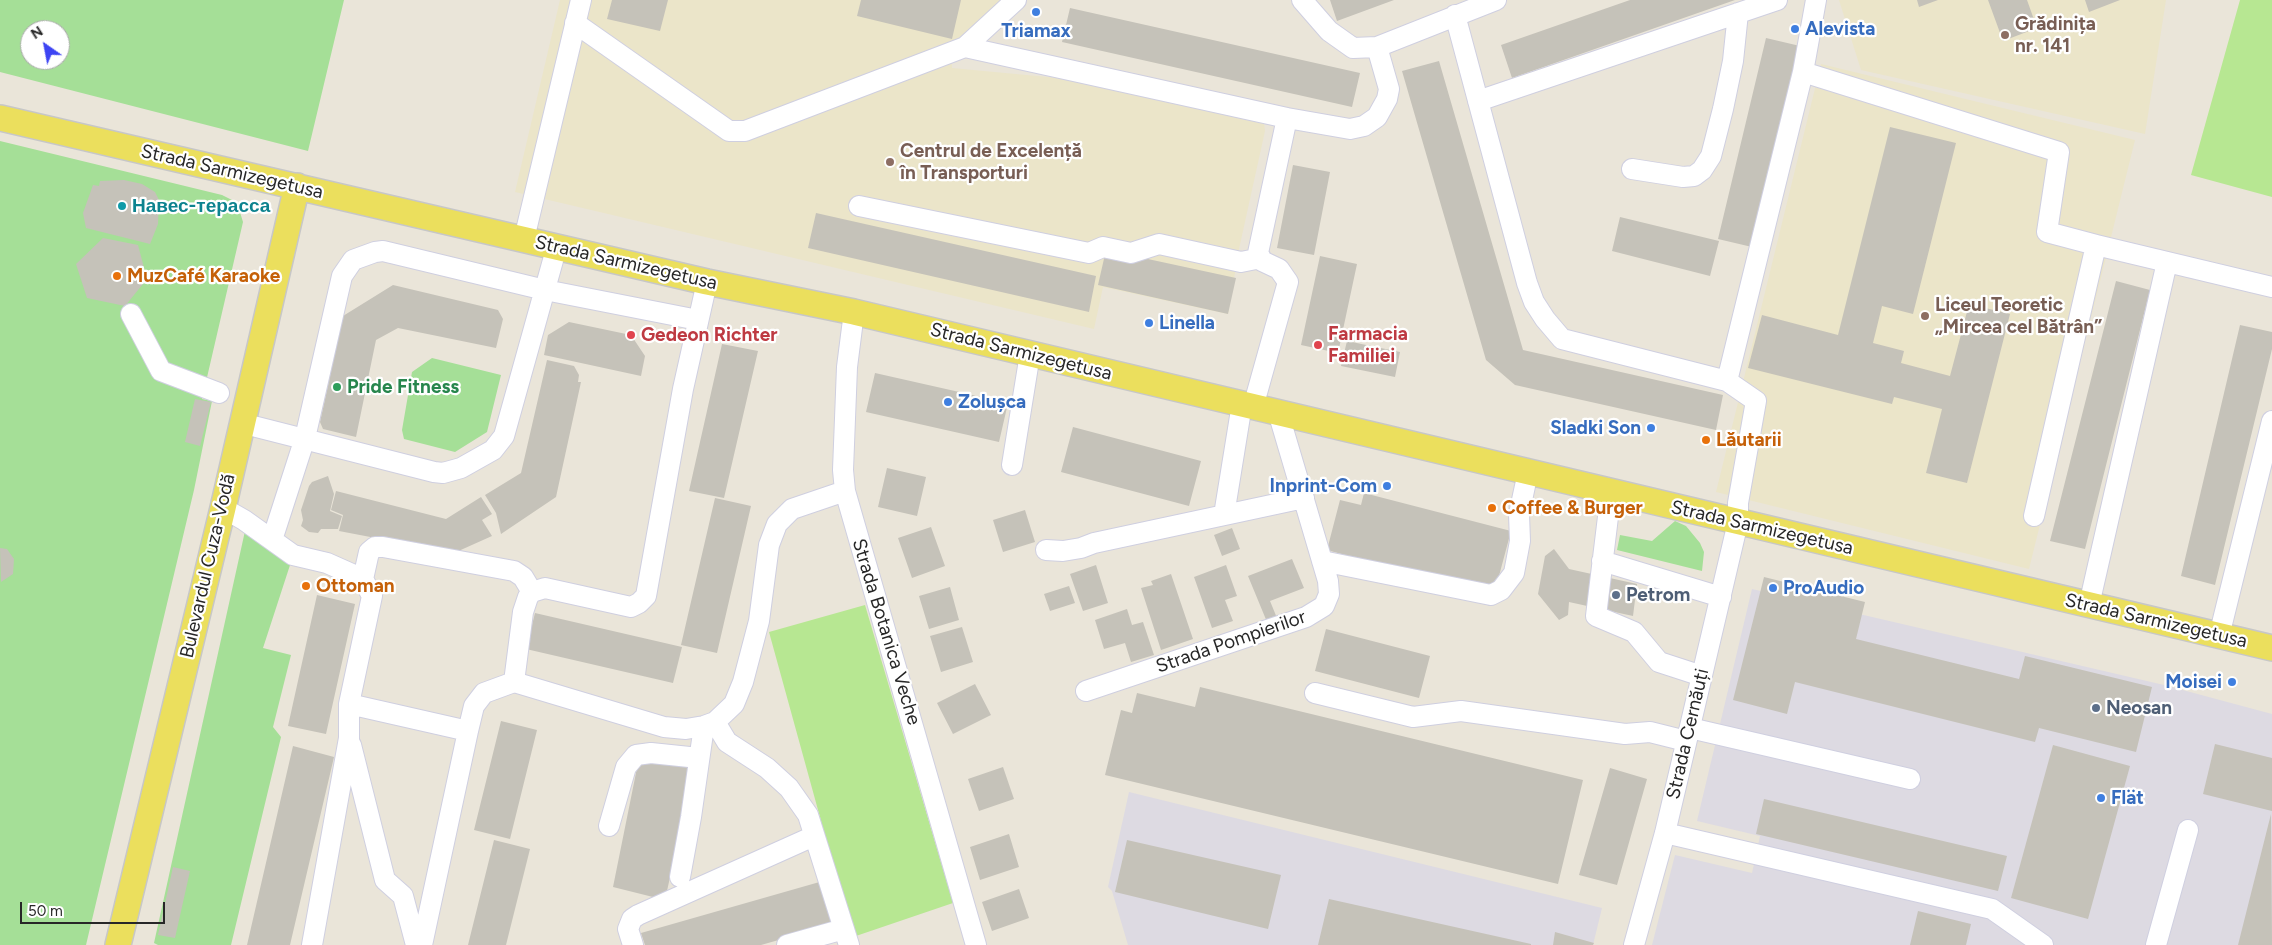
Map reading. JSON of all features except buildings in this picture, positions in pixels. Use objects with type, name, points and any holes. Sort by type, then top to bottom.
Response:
[{"type":"main road","name":"Strada Sarmizegetusa","points":[[0,118],[524,238],[707,282],[854,312],[2272,648]]},
{"type":"main road","name":"Bulevardul Cuza-Vodă","points":[[118,945],[223,508],[296,186]]},
{"type":"street","points":[[524,238],[581,0]]},
{"type":"street","points":[[575,23],[729,130],[745,131],[965,47],[1016,0]]},
{"type":"street","points":[[1302,0],[1330,31],[1354,48],[1377,47],[1496,0]]},
{"type":"street","points":[[1478,101],[1777,0]]},
{"type":"street","points":[[1455,15],[1527,283],[1534,302],[1562,339],[1727,381],[1803,72],[1816,0]]},
{"type":"street","points":[[1632,169],[1683,177],[1694,176],[1702,170],[1710,156],[1724,109],[1733,61],[1738,13]]},
{"type":"street","points":[[965,47],[1287,118],[1350,129],[1364,126],[1377,117],[1387,99],[1389,89],[1377,47]]},
{"type":"street","points":[[1803,72],[2059,152],[2047,232],[2272,287]]},
{"type":"street","points":[[1224,515],[1247,406],[1288,282],[1279,269],[1269,265],[1260,258],[1258,253],[1287,118]]},
{"type":"street","points":[[859,206],[1089,253],[1103,247],[1131,252],[1159,244],[1241,262],[1260,258]]},
{"type":"street","points":[[2034,516],[2096,245]]},
{"type":"street","points":[[241,423],[305,438],[383,460],[443,473],[461,468],[493,450],[504,436],[557,246]]},
{"type":"street","points":[[272,540],[305,438],[342,276],[353,260],[375,252],[383,252],[545,290],[698,320]]},
{"type":"street","points":[[2089,605],[2167,262]]},
{"type":"street","points":[[514,682],[523,612],[528,597],[532,592],[545,588],[631,607],[639,603],[646,596],[683,389],[707,282]]},
{"type":"street","name":"Strada Botanica Veche","points":[[854,312],[847,367],[843,470],[845,490],[976,945]]},
{"type":"street","points":[[132,314],[161,372],[219,393]]},
{"type":"street","points":[[1012,465],[1030,354]]},
{"type":"street","name":"Strada Cernăuți","points":[[1634,945],[1665,833],[1738,522],[1738,503],[1756,402],[1727,381]]},
{"type":"street","name":"Strada Pompierilor","points":[[1086,691],[1306,618],[1324,606],[1329,594],[1322,560],[1278,412]]},
{"type":"street","points":[[2219,636],[2272,421]]},
{"type":"street","points":[[1322,560],[1491,595],[1501,590],[1514,573],[1520,541],[1519,514],[1528,472]]},
{"type":"street","points":[[422,945],[474,706],[484,693],[514,682],[664,727],[686,729],[709,724],[734,704],[743,682],[758,621],[769,544],[777,524],[792,509],[845,490]]},
{"type":"street","points":[[1612,492],[1596,616],[1634,632],[1659,662],[1702,676]]},
{"type":"street","points":[[1046,550],[1081,548],[1094,543],[1304,498]]},
{"type":"street","points":[[223,508],[293,555],[327,563],[363,578]]},
{"type":"street","points":[[312,945],[349,738],[350,704],[372,596],[363,578],[369,552],[376,547],[383,547],[514,571],[523,577],[532,592]]},
{"type":"street","points":[[1602,561],[1721,597]]},
{"type":"street","points":[[1315,692],[1413,717],[1461,711],[1625,734],[1650,732],[1688,734],[1910,779]]},
{"type":"street","points":[[350,704],[468,731]]},
{"type":"street","points":[[680,877],[692,817],[699,758],[709,724]]},
{"type":"street","points":[[709,724],[727,742],[767,768],[788,788],[808,815],[846,937],[786,945]]},
{"type":"street","points":[[349,738],[386,880],[403,896],[416,945]]},
{"type":"street","points":[[609,826],[626,767],[636,755],[651,753],[699,758]]},
{"type":"street","points":[[2156,945],[2188,830]]},
{"type":"street","points":[[1665,833],[1992,909],[2043,945]]},
{"type":"street","points":[[633,945],[628,928],[632,919],[638,915],[814,836]]},
{"type":"shaded area","name":"Centrul de Excelență în Transporturi","points":[[560,0],[1017,0],[951,51],[952,68],[1122,84],[1264,123],[1265,131],[1239,249],[1228,314],[1103,287],[1094,329],[515,192]]},
{"type":"shaded area","name":"Grădinița nr. 141","points":[[1839,0],[2166,0],[2145,134],[1861,70]]},
{"type":"shaded area","name":"Liceul Teoretic „Mircea cel Bătrân”","points":[[1821,64],[2135,140],[2029,569],[1716,492]]},
{"type":"shaded area","points":[[1752,589],[2164,685],[2272,714],[2272,945],[1652,945],[1675,855],[1752,873],[1760,836],[1697,821]]},
{"type":"shaded area","points":[[1129,792],[1602,908],[1593,945],[1128,945],[1112,891],[1108,887]]},
{"type":"green space","points":[[0,0],[344,0],[308,151],[0,72]]},
{"type":"green space","points":[[2240,0],[2272,0],[2272,197],[2191,175]]},
{"type":"green space","points":[[0,141],[222,195],[232,200],[239,209],[243,222],[202,399],[212,401],[194,490],[86,945],[0,945]]},
{"type":"green space","points":[[432,358],[501,375],[487,432],[455,452],[404,439],[402,430],[412,372]]},
{"type":"green space","points":[[1675,521],[1686,526],[1700,543],[1704,552],[1702,571],[1617,550],[1620,535],[1652,541]]},
{"type":"green space","points":[[245,531],[291,562],[263,648],[291,655],[273,727],[281,737],[231,945],[158,945],[154,943]]},
{"type":"green space","points":[[865,605],[953,903],[853,937],[769,632]]},
{"type":"place","name":"Triamax","points":[[1036,12]]},
{"type":"place","name":"Alevista","points":[[1795,29]]},
{"type":"place","name":"Grădinița nr. 141","points":[[2005,35]]},
{"type":"place","name":"Centrul de Excelență în Transporturi","points":[[890,162]]},
{"type":"place","name":"Навес-терасса","points":[[122,206]]},
{"type":"place","name":"MuzCafé Karaoke","points":[[117,276]]},
{"type":"place","name":"Liceul Teoretic „Mircea cel Bătrân”","points":[[1925,316]]},
{"type":"place","name":"Linella","points":[[1149,323]]},
{"type":"place","name":"Gedeon Richter","points":[[631,335]]},
{"type":"place","name":"Farmacia Familiei","points":[[1318,345]]},
{"type":"place","name":"Pride Fitness","points":[[337,387]]},
{"type":"place","name":"Zolușca","points":[[948,402]]},
{"type":"place","name":"Sladki Son","points":[[1651,428]]},
{"type":"place","name":"Lăutarii","points":[[1706,440]]},
{"type":"place","name":"Inprint-Com","points":[[1387,486]]},
{"type":"place","name":"Coffee & Burger","points":[[1492,508]]},
{"type":"place","name":"Ottoman","points":[[306,586]]},
{"type":"place","name":"ProAudio","points":[[1773,588]]},
{"type":"place","name":"Petrom","points":[[1616,595]]},
{"type":"place","name":"Moisei","points":[[2232,682]]},
{"type":"place","name":"Neosan","points":[[2096,708]]},
{"type":"place","name":"Flät","points":[[2101,798]]}]
